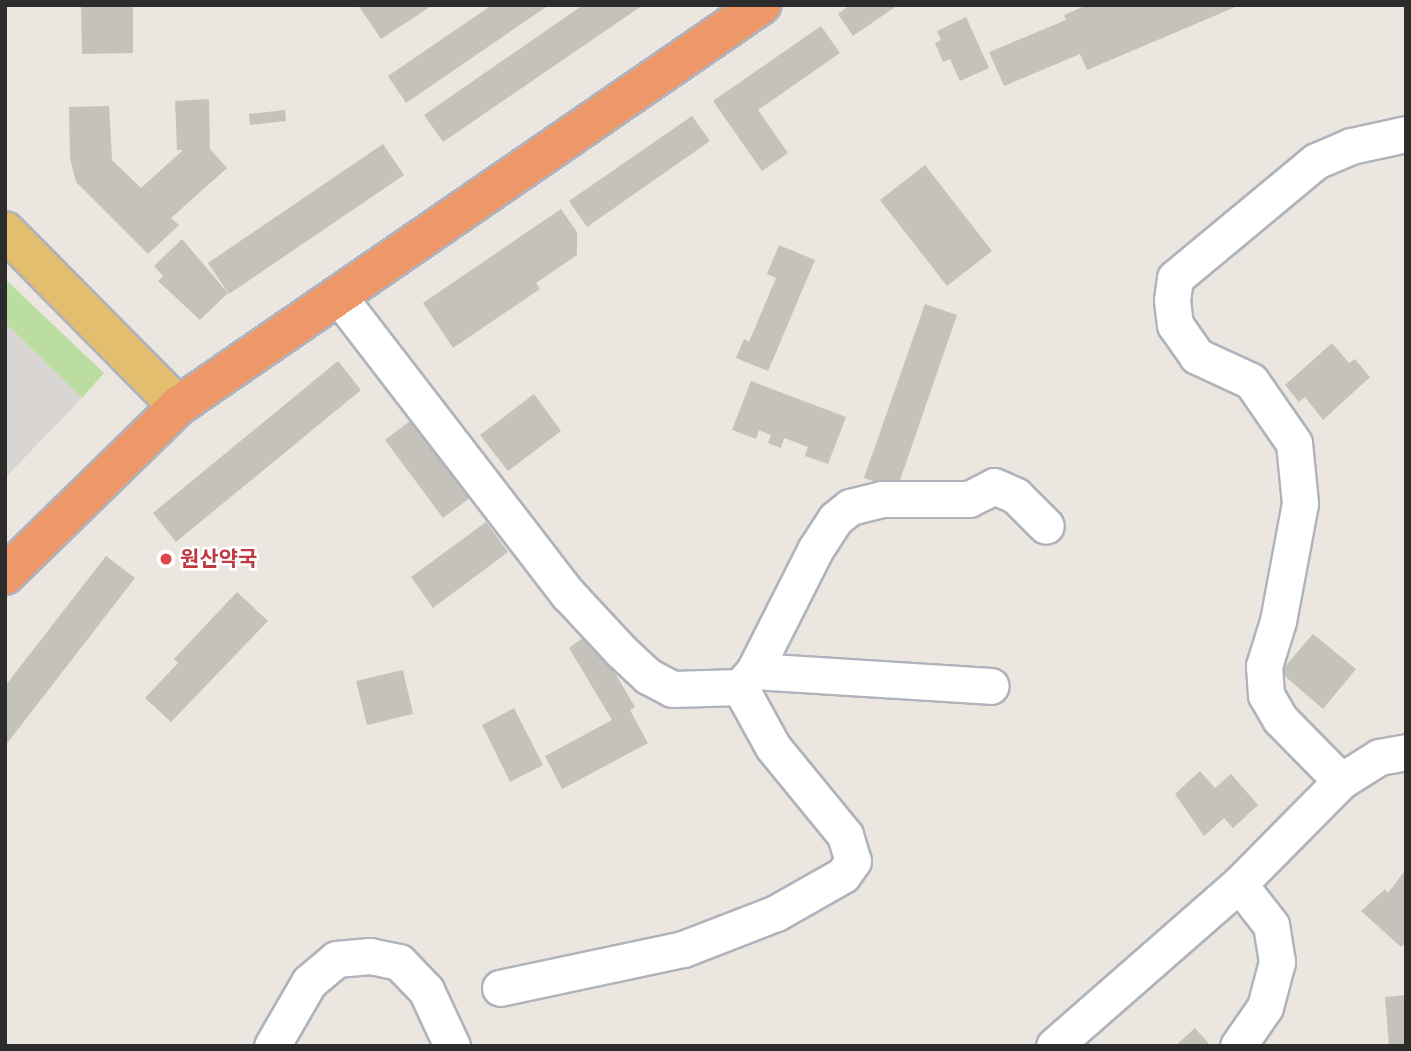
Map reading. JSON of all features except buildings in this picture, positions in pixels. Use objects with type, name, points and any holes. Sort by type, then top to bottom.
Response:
[{"type":"highway","points":[[5,575],[178,406],[761,5]]},
{"type":"main road","points":[[5,232],[178,406]]},
{"type":"street","points":[[1341,781],[1280,719],[1266,695],[1264,666],[1278,621],[1300,503],[1294,443],[1251,381],[1197,356],[1175,325],[1172,300],[1175,278],[1316,161],[1351,146],[1406,134]]},
{"type":"street","points":[[339,297],[568,594],[648,676],[672,689],[747,679],[991,686]]},
{"type":"street","points":[[500,988],[683,949],[776,913],[843,875],[853,861],[845,835],[773,747],[747,679],[815,550],[835,519],[850,507],[882,499],[969,499],[994,486],[1016,496],[1046,526]]},
{"type":"street","points":[[1054,1046],[1239,884],[1341,781],[1379,757],[1406,752]]},
{"type":"street","points":[[1238,1046],[1265,1007],[1277,962],[1271,925],[1239,884]]},
{"type":"street","points":[[272,1046],[309,982],[336,959],[370,956],[399,962],[426,990],[452,1046]]},
{"type":"green space","points":[[5,279],[104,373],[82,398],[5,323]]},
{"type":"shaded area","points":[[5,323],[82,398],[5,478]]},
{"type":"place","name":"원산약국","points":[[166,559]]}]
